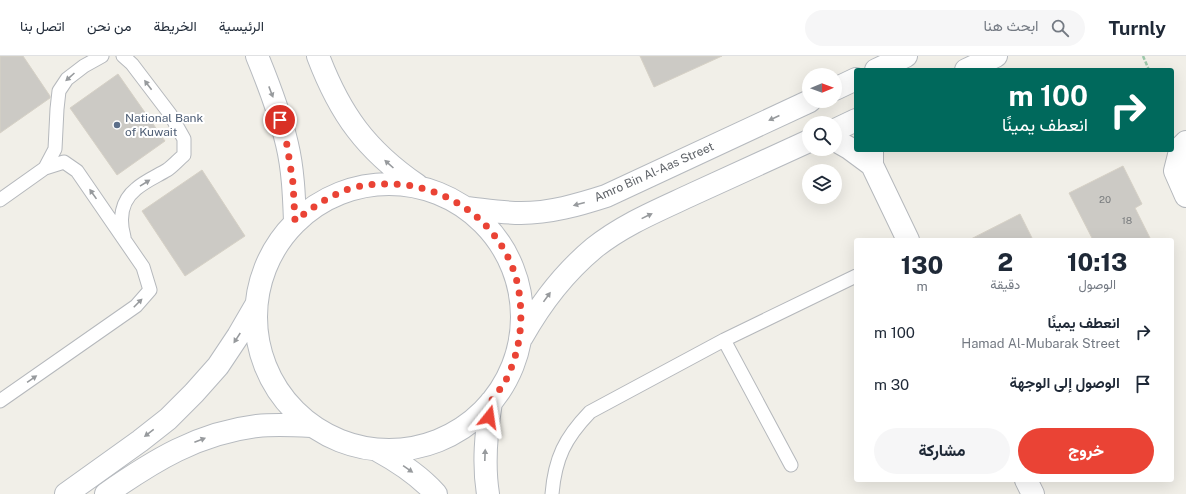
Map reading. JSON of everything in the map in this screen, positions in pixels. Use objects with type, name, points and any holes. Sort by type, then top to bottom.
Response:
[{"type":"main road","points":[[257,56],[277,108],[287,145],[293,183],[295,221]]},
{"type":"main road","points":[[318,56],[332,90],[360,135],[398,172],[420,187]]},
{"type":"main road","points":[[880,68],[906,56]]},
{"type":"main road","points":[[970,68],[996,56]]},
{"type":"main road","points":[[842,86],[854,80]]},
{"type":"main road","name":"Amro Bin Al-Aas Street","points":[[466,208],[494,212],[522,213],[579,205],[606,196],[802,105]]},
{"type":"main road","points":[[842,127],[854,121]]},
{"type":"main road","points":[[1186,142],[1180,147],[1175,171],[1186,196]]},
{"type":"main road","points":[[519,342],[534,315],[572,268],[594,248],[619,230],[646,216],[802,144]]},
{"type":"main road","points":[[842,144],[854,150]]},
{"type":"main road","points":[[859,152],[872,157],[907,238]]},
{"type":"main road","points":[[398,183],[420,187],[452,199],[466,208],[483,222],[497,238],[508,257],[516,277],[522,320],[519,342],[513,364],[504,384],[491,402],[470,422],[458,430],[439,440],[419,447],[397,450],[376,450],[353,446],[332,438],[312,426],[294,410],[279,392],[268,372],[260,350],[256,327],[256,304],[261,281],[269,260],[281,239],[295,221],[313,207],[332,196],[353,188],[376,184],[398,183]]},
{"type":"main road","points":[[66,494],[168,419],[194,393],[222,360],[238,336],[256,304]]},
{"type":"main road","points":[[488,494],[485,461],[486,432],[491,402]]},
{"type":"main road","points":[[106,494],[155,461],[179,448],[204,438],[257,426],[312,426]]},
{"type":"main road","points":[[376,450],[413,472],[436,494]]},
{"type":"main road","points":[[1027,482],[1033,494]]},
{"type":"lane","points":[[45,168],[56,149],[59,91],[67,79],[84,66],[102,56]]},
{"type":"lane","points":[[123,56],[132,64],[170,114],[184,139],[184,155],[169,169],[135,189],[125,202],[122,211],[121,227],[125,240]]},
{"type":"lane","points":[[0,200],[45,168],[64,162],[77,171],[125,240],[143,267],[150,290],[136,306],[0,401]]},
{"type":"lane","points":[[552,494],[554,476],[559,458],[566,442],[590,412],[724,340],[854,277]]},
{"type":"lane","points":[[724,340],[791,465]]},
{"type":"path","points":[[1143,56],[1148,68]]},
{"type":"building","points":[[0,56],[23,56],[50,98],[0,133]]},
{"type":"building","points":[[640,56],[722,56],[654,87]]},
{"type":"building","name":"National Bank of Kuwait","points":[[118,74],[165,141],[117,175],[70,108]]},
{"type":"building","points":[[1123,166],[1142,204],[1135,208],[1150,238],[1092,238],[1069,193]]},
{"type":"building","points":[[202,170],[245,236],[185,276],[142,211]]},
{"type":"building","points":[[1020,214],[1032,238],[973,238]]},
{"type":"place","name":"National Bank of Kuwait","points":[[117,125]]},
{"type":"route","points":[[280,120],[287,145],[293,183],[295,221],[313,207],[332,196],[353,188],[376,184],[398,183],[420,187],[452,199],[483,222],[497,238],[508,257],[516,277],[522,320],[519,342],[513,364],[504,384],[491,402],[489,417]]}]
